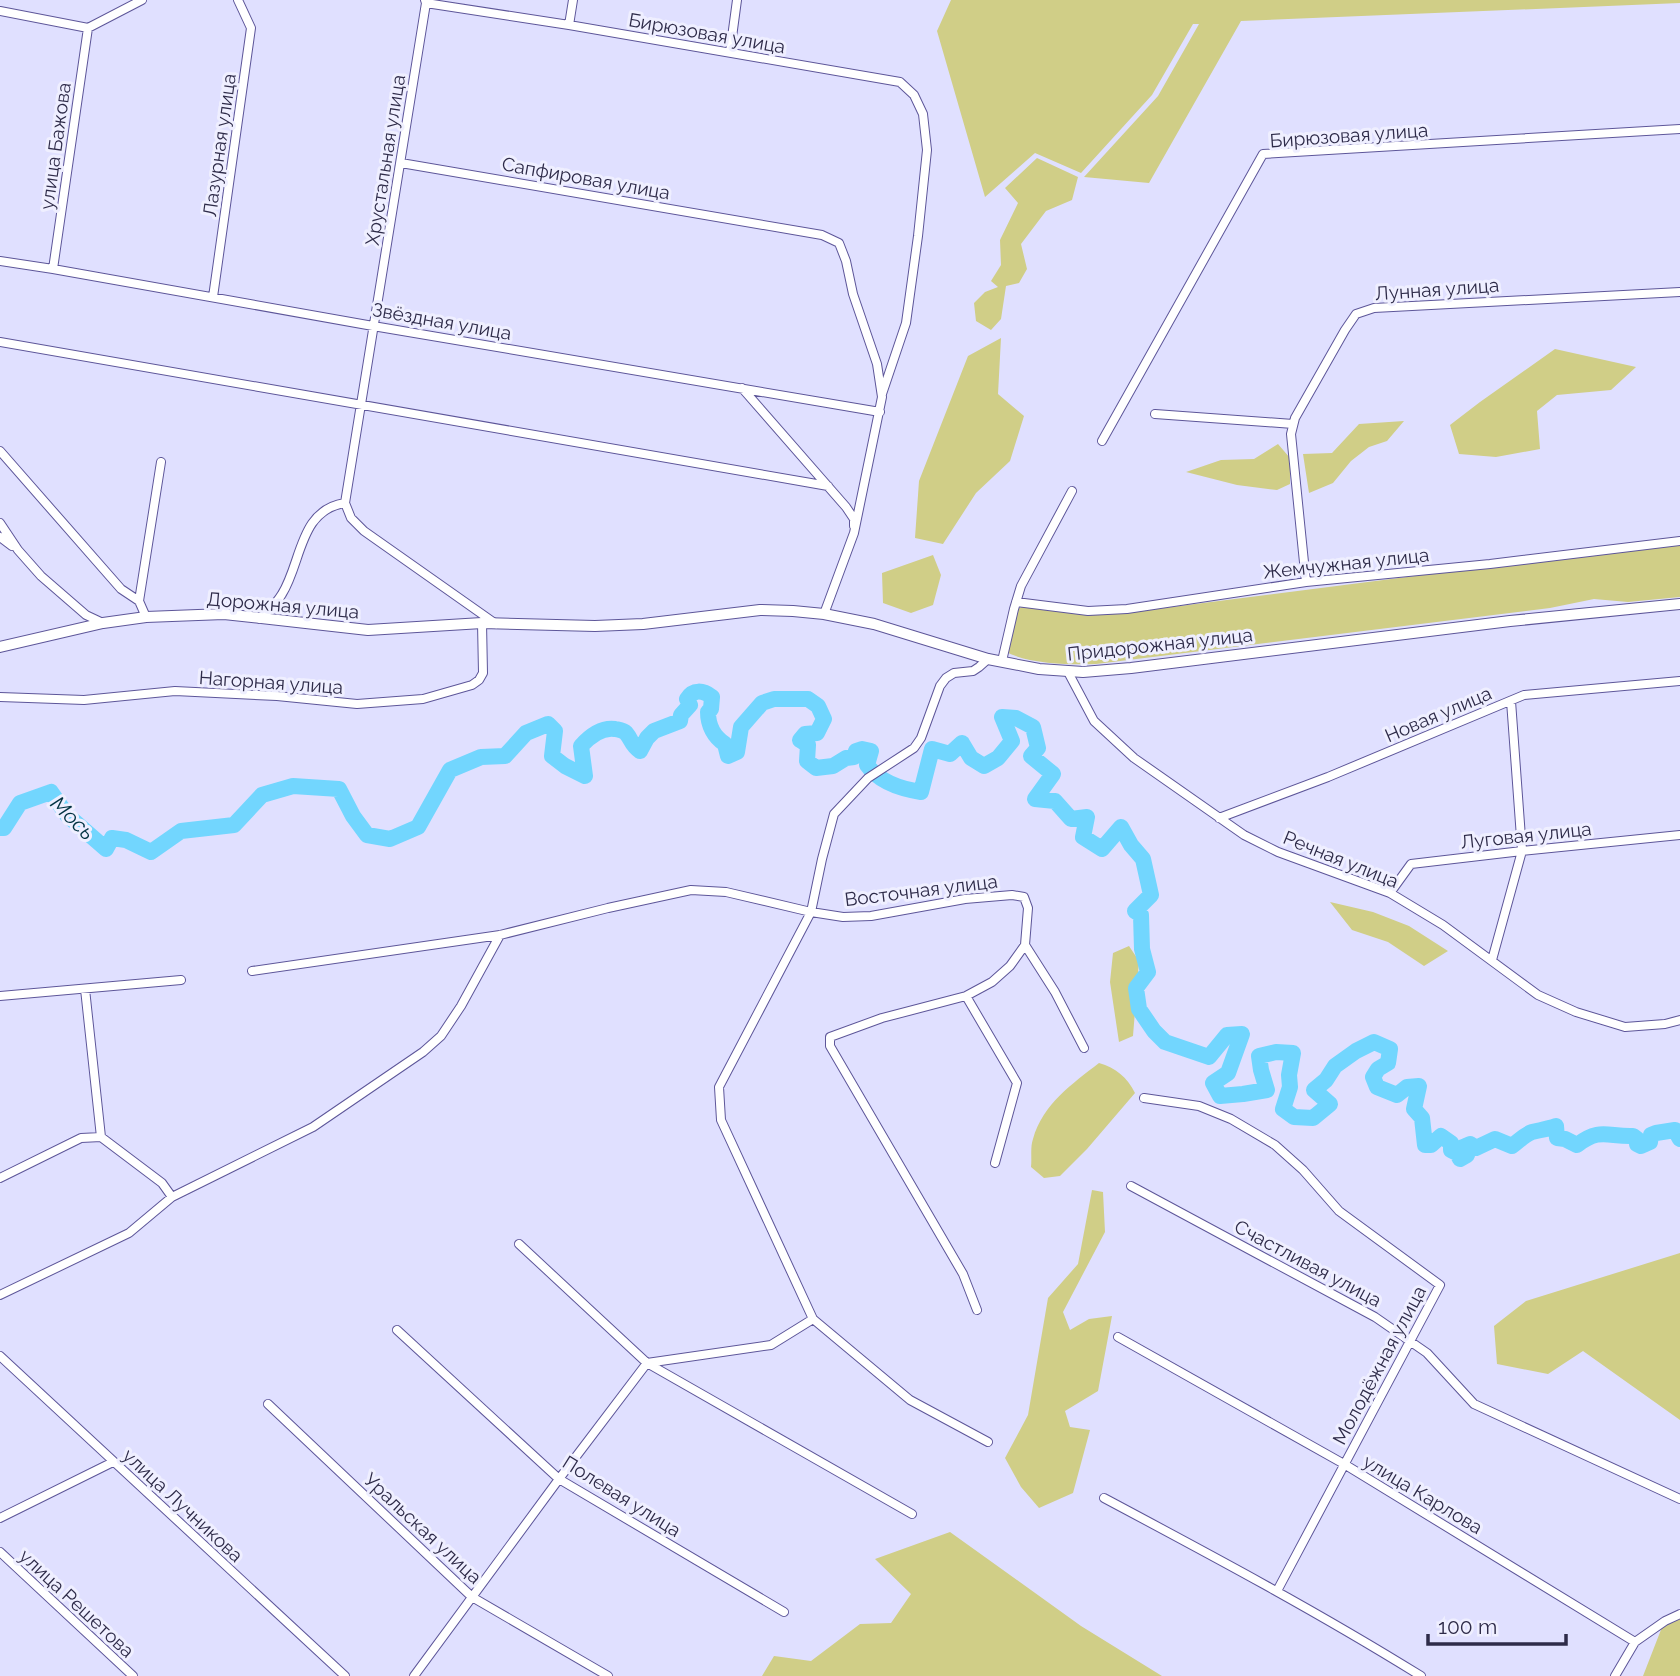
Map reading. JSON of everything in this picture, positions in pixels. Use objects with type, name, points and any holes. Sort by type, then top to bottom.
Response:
[{"type":"street","points":[[0,10],[88,28],[142,0]]},
{"type":"street","name":"Лазурная улица","points":[[214,298],[251,28],[238,0]]},
{"type":"street","points":[[569,25],[573,0]]},
{"type":"street","points":[[730,52],[737,0]]},
{"type":"street","name":"Бирюзовая улица","points":[[426,1],[900,82],[914,95],[923,114],[927,150],[906,323],[882,397]]},
{"type":"street","name":"Хрустальная улица","points":[[345,503],[426,1]]},
{"type":"street","name":"улица Бажова","points":[[52,269],[88,28]]},
{"type":"street","name":"Бирюзовая улица","points":[[1102,441],[1263,154],[1680,129]]},
{"type":"street","name":"Сапфировая улица","points":[[401,163],[822,235],[839,243],[877,364],[882,397]]},
{"type":"street","name":"Звёздная улица","points":[[0,261],[880,412]]},
{"type":"street","name":"Лунная улица","points":[[1306,582],[1291,434],[1295,418],[1356,314],[1374,307],[1680,292]]},
{"type":"street","points":[[0,342],[828,486]]},
{"type":"street","points":[[742,388],[846,507],[853,519],[854,533]]},
{"type":"street","points":[[824,614],[854,533],[882,397]]},
{"type":"street","points":[[1155,414],[1293,424]]},
{"type":"street","points":[[0,451],[121,589],[139,601]]},
{"type":"street","points":[[146,617],[139,601],[161,462]]},
{"type":"street","points":[[1002,661],[1016,602],[1031,566],[1072,491]]},
{"type":"street","points":[[260,619],[282,595],[308,528],[324,511],[345,503],[351,518],[364,531],[496,624]]},
{"type":"street","points":[[0,523],[18,550],[41,576],[86,615],[103,622]]},
{"type":"street","points":[[0,537],[18,550]]},
{"type":"street","name":"Жемчужная улица","points":[[1016,602],[1101,611],[1306,582],[1490,564],[1680,541]]},
{"type":"street","name":"Придорожная улица","points":[[482,623],[595,626],[643,624],[760,610],[824,614],[874,624],[988,659],[1068,672],[1098,671],[1680,604]]},
{"type":"street","name":"Дорожная улица","points":[[0,647],[103,622],[146,617],[224,614],[368,630],[482,623]]},
{"type":"street","name":"Нагорная улица","points":[[0,697],[84,700],[175,691],[277,696],[357,704],[423,699],[472,685],[479,680],[484,673],[482,623]]},
{"type":"street","points":[[988,659],[973,671],[954,673],[946,678],[940,686],[921,738],[914,748],[868,778],[834,814],[811,912],[719,1087],[721,1120],[813,1319],[911,1400],[988,1442]]},
{"type":"street","name":"Речная улица","points":[[1068,672],[1094,721],[1134,758],[1244,835],[1278,852],[1390,893],[1444,925],[1538,995],[1576,1012],[1625,1027],[1680,1020]]},
{"type":"street","name":"Новая улица","points":[[1219,818],[1328,777],[1524,695],[1680,681]]},
{"type":"street","points":[[1492,960],[1522,851],[1511,701]]},
{"type":"street","name":"Луговая улица","points":[[1390,893],[1410,864],[1680,835]]},
{"type":"street","name":"Восточная улица","points":[[252,971],[500,935],[691,890],[726,892],[843,917],[871,916],[965,899],[1012,895],[1024,897],[1028,908],[1026,945]]},
{"type":"street","points":[[0,1296],[129,1233],[172,1197],[313,1127],[423,1052],[441,1036],[461,1006],[500,935]]},
{"type":"street","points":[[978,1310],[963,1274],[830,1046],[831,1037],[869,1023],[966,996],[992,982],[1010,966],[1026,945],[1055,992],[1084,1048]]},
{"type":"street","points":[[0,996],[181,980]]},
{"type":"street","points":[[85,989],[101,1137]]},
{"type":"street","points":[[966,996],[1017,1083],[995,1163]]},
{"type":"street","name":"Молодёжная улица","points":[[1144,1098],[1199,1106],[1231,1119],[1275,1145],[1303,1170],[1339,1211],[1440,1285],[1277,1591]]},
{"type":"street","points":[[0,1178],[81,1138],[101,1137],[162,1183],[172,1197]]},
{"type":"street","name":"Счастливая улица","points":[[1131,1186],[1375,1317],[1427,1353],[1474,1404],[1680,1499]]},
{"type":"street","points":[[519,1244],[647,1363],[912,1514]]},
{"type":"street","points":[[414,1676],[558,1479],[647,1363],[771,1345],[813,1319]]},
{"type":"street","name":"Полевая улица","points":[[397,1330],[558,1479],[784,1612]]},
{"type":"street","name":"улица Карлова","points":[[1118,1336],[1344,1464],[1635,1642]]},
{"type":"street","name":"улица Лучникова","points":[[0,1356],[345,1676]]},
{"type":"street","name":"Уральская улица","points":[[268,1404],[471,1597],[608,1676]]},
{"type":"street","points":[[0,1518],[114,1462]]},
{"type":"street","points":[[1104,1498],[1277,1591],[1421,1676]]},
{"type":"street","name":"улица Решетова","points":[[0,1552],[132,1676]]},
{"type":"street","points":[[1615,1676],[1635,1642],[1665,1621],[1680,1615]]},
{"type":"shaded area","points":[[951,0],[1680,0],[1680,3],[1241,21],[1149,183],[1084,177],[1158,96],[1199,24],[1193,24],[1152,95],[1081,173],[1035,153],[985,197],[937,31]]},
{"type":"shaded area","points":[[1037,158],[1078,177],[1072,200],[1046,211],[1021,244],[1027,269],[1019,283],[1006,286],[1001,319],[991,330],[976,321],[974,303],[985,292],[998,287],[991,281],[1001,265],[1000,240],[1018,203],[1005,188]]},
{"type":"shaded area","points":[[1001,338],[998,394],[1024,416],[1010,461],[976,493],[943,544],[915,538],[919,481],[968,356]]},
{"type":"shaded area","points":[[1555,349],[1636,367],[1611,390],[1557,395],[1537,411],[1540,449],[1496,457],[1459,454],[1450,425]]},
{"type":"shaded area","points":[[1404,421],[1387,441],[1369,447],[1351,461],[1333,483],[1309,493],[1303,454],[1332,453],[1359,424]]},
{"type":"shaded area","points":[[1278,444],[1290,458],[1290,484],[1277,490],[1237,485],[1186,472],[1221,460],[1254,459]]},
{"type":"shaded area","points":[[1680,545],[1680,597],[1628,602],[1594,599],[1550,608],[1096,664],[1038,661],[1006,652],[1015,612],[1025,606],[1088,615],[1148,610],[1539,560]]},
{"type":"shaded area","points":[[933,555],[941,575],[933,605],[911,613],[883,603],[882,573]]},
{"type":"shaded area","points":[[1330,902],[1373,912],[1409,926],[1448,951],[1424,966],[1388,942],[1352,930]]},
{"type":"shaded area","points":[[1129,946],[1139,961],[1133,1036],[1119,1042],[1110,982],[1113,953]]},
{"type":"shaded area","points":[[1099,1063],[1120,1074],[1135,1093],[1060,1176],[1044,1178],[1031,1167],[1032,1142],[1038,1127],[1051,1105]]},
{"type":"shaded area","points":[[1092,1190],[1103,1192],[1105,1232],[1063,1312],[1070,1330],[1089,1319],[1112,1316],[1098,1391],[1065,1411],[1070,1427],[1090,1430],[1073,1493],[1039,1508],[1021,1487],[1005,1458],[1028,1415],[1048,1298],[1078,1264]]},
{"type":"shaded area","points":[[1680,1253],[1680,1420],[1583,1351],[1548,1374],[1497,1364],[1494,1326],[1526,1301]]},
{"type":"shaded area","points":[[950,1532],[1081,1626],[1162,1676],[762,1676],[774,1656],[811,1661],[860,1624],[891,1623],[911,1594],[875,1559]]},
{"type":"shaded area","points":[[1680,1617],[1680,1676],[1643,1676],[1664,1622]]},
{"type":"waterway","name":"Мось","points":[[0,828],[4,828],[20,803],[51,792],[67,815],[106,849],[112,838],[126,840],[151,852],[181,831],[234,825],[262,795],[293,786],[339,789],[367,835],[390,839],[418,827],[450,770],[481,757],[505,756],[526,733],[548,724],[555,731],[552,756],[585,776],[581,746],[592,736],[605,729],[621,730],[640,751],[654,731],[680,721],[681,715],[690,705],[687,699],[692,693],[698,692],[712,697],[711,709],[708,712],[709,722],[712,730],[725,744],[728,756],[737,752],[741,727],[762,703],[774,699],[808,699],[818,706],[824,719],[817,733],[805,734],[800,740],[808,745],[807,761],[816,768],[833,766],[846,758],[854,757],[856,751],[871,751],[867,765],[878,776],[898,787],[921,792],[932,749],[950,754],[962,743],[971,758],[984,766],[998,758],[1012,741],[1002,717],[1016,718],[1033,727],[1038,748],[1031,756],[1053,774],[1035,799],[1055,801],[1071,819],[1087,817],[1083,837],[1102,849],[1121,827],[1143,859],[1151,895],[1135,911],[1141,915],[1142,949],[1148,972],[1136,988],[1139,1009],[1154,1031],[1165,1042],[1209,1057],[1227,1035],[1242,1034],[1228,1073],[1213,1083],[1220,1096],[1267,1090],[1259,1056],[1276,1052],[1293,1053],[1290,1087],[1283,1109],[1294,1117],[1313,1118],[1330,1104],[1314,1090],[1326,1080],[1335,1066],[1374,1042],[1390,1049],[1388,1063],[1378,1069],[1373,1077],[1377,1087],[1397,1095],[1407,1087],[1419,1086],[1414,1109],[1422,1118],[1425,1145],[1431,1145],[1441,1136],[1451,1143],[1451,1150],[1457,1153],[1460,1159],[1467,1155],[1463,1147],[1470,1144],[1476,1148],[1495,1139],[1512,1146],[1529,1133],[1556,1126],[1557,1138],[1577,1145],[1592,1136],[1604,1134],[1633,1136],[1641,1146],[1650,1142],[1651,1135],[1656,1133],[1675,1130],[1680,1139]]}]
